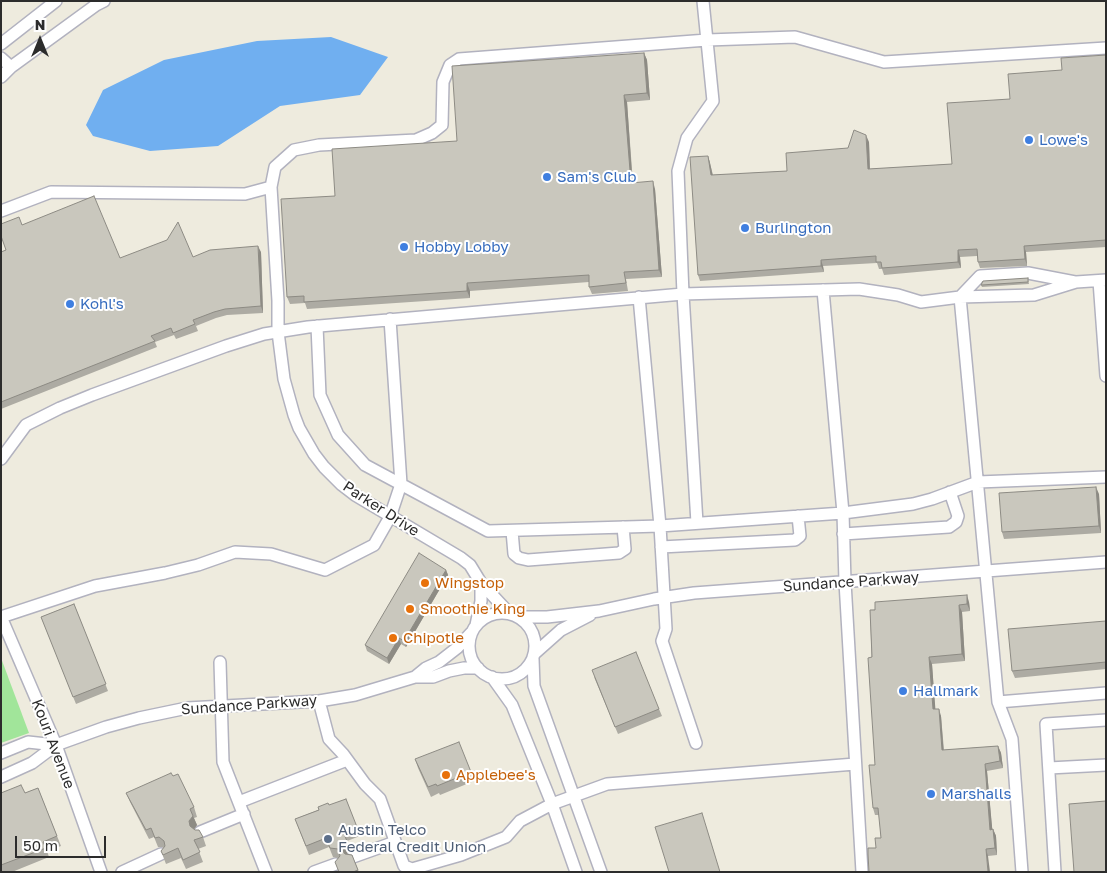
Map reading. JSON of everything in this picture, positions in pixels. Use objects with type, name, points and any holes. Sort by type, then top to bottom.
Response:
[{"type":"street","points":[[1,44],[56,1]]},
{"type":"street","points":[[1,77],[11,67],[104,1]]},
{"type":"street","points":[[697,523],[683,294],[678,171],[687,138],[713,101],[703,1]]},
{"type":"street","points":[[1,211],[51,192],[244,194],[271,187],[275,167],[294,150],[319,145],[416,140],[442,125],[443,82],[450,65],[459,59],[707,40],[795,38],[884,62],[1106,48]]},
{"type":"street","points":[[1,58],[11,67]]},
{"type":"street","name":"Parker Drive","points":[[271,187],[278,332],[284,379],[294,415],[314,454],[324,467],[355,495],[470,565],[481,583],[514,615]]},
{"type":"street","points":[[1022,872],[1012,739],[998,702],[960,297],[980,276],[1028,273],[1076,282]]},
{"type":"street","points":[[1,459],[26,424],[92,395],[264,334],[316,326],[683,294],[859,289],[898,295],[921,302],[960,297],[1034,295],[1076,282],[1102,280],[1106,376]]},
{"type":"street","points":[[823,290],[843,512],[844,582],[862,872]]},
{"type":"street","points":[[639,298],[660,526],[666,629],[662,641],[696,743]]},
{"type":"street","points":[[1,617],[95,586],[198,565],[235,552],[271,554],[325,570],[374,545],[390,517],[401,484],[390,319]]},
{"type":"street","points":[[316,326],[320,395],[335,430],[365,465],[488,532],[660,526],[843,512],[913,504],[978,482],[1106,477]]},
{"type":"street","points":[[843,534],[949,527],[956,522],[958,516],[950,492]]},
{"type":"street","points":[[661,547],[795,540],[800,536],[798,516]]},
{"type":"street","points":[[512,531],[514,554],[519,558],[528,560],[619,553],[625,549],[623,527]]},
{"type":"street","name":"Sundance Parkway","points":[[514,615],[547,617],[598,611],[664,597],[694,593],[1106,562]]},
{"type":"street","points":[[481,583],[481,602],[469,652],[478,668],[492,677],[512,704],[552,804],[576,872]]},
{"type":"street","name":"Sundance Parkway","points":[[534,656],[561,630],[598,611]]},
{"type":"street","points":[[474,629],[485,617],[496,613],[514,615],[528,624],[533,633],[535,643],[534,686],[601,872]]},
{"type":"street","name":"Kouri Avenue","points":[[1,617],[56,746],[101,872]]},
{"type":"street","name":"Sundance Parkway","points":[[415,678],[426,668],[439,662],[457,648],[474,629]]},
{"type":"street","points":[[492,677],[504,679],[518,675],[526,669],[534,656]]},
{"type":"street","points":[[220,662],[223,762],[266,872]]},
{"type":"street","name":"Sundance Parkway","points":[[1,777],[32,763],[56,746],[106,726],[139,718],[187,708],[319,701],[356,695],[415,678],[433,677],[450,670],[478,668]]},
{"type":"street","points":[[998,702],[1106,693]]},
{"type":"street","points":[[319,701],[329,739],[365,784],[380,799],[404,866],[412,870],[461,855],[506,837],[520,821],[552,804],[607,784],[855,764]]},
{"type":"street","points":[[1055,872],[1046,724],[1106,720]]},
{"type":"street","name":"Sundance Parkway","points":[[1,753],[28,742],[56,746]]},
{"type":"street","points":[[240,802],[347,760]]},
{"type":"street","points":[[1049,768],[1106,765]]},
{"type":"street","points":[[200,832],[244,814]]},
{"type":"street","points":[[353,857],[395,842]]},
{"type":"street","points":[[122,872],[161,854]]},
{"type":"street","points":[[314,872],[336,864]]},
{"type":"green space","points":[[1,658],[29,733],[1,743]]},
{"type":"water","points":[[331,37],[388,57],[360,95],[280,106],[218,146],[150,151],[93,136],[86,125],[103,90],[164,60],[257,41]]},
{"type":"building","points":[[644,53],[647,93],[624,95],[631,183],[653,181],[659,270],[624,272],[626,283],[589,287],[589,275],[467,283],[467,291],[304,302],[304,296],[287,297],[281,199],[335,196],[332,149],[457,141],[452,66]]},
{"type":"building","points":[[1106,55],[1106,240],[1024,246],[1025,259],[978,262],[977,249],[958,250],[958,262],[882,268],[881,262],[876,262],[876,256],[821,260],[821,266],[698,275],[690,157],[708,156],[711,175],[787,171],[786,153],[848,148],[854,130],[866,135],[868,169],[952,164],[947,103],[1010,99],[1008,74],[1062,70],[1061,58]]},
{"type":"building","name":"Kohl's","points":[[94,196],[120,258],[167,240],[178,222],[193,257],[210,250],[258,246],[261,306],[225,309],[214,312],[193,320],[195,324],[173,333],[171,328],[151,336],[155,341],[1,402],[1,252],[6,250],[1,236],[1,224],[19,217],[22,225]]},
{"type":"building","points":[[1028,278],[1028,282],[981,285],[983,281]]},
{"type":"building","points":[[1096,487],[1099,526],[1002,532],[999,493]]},
{"type":"building","points":[[419,553],[446,570],[404,641],[399,638],[387,658],[365,645]]},
{"type":"building","points":[[967,595],[967,604],[959,605],[962,654],[929,657],[933,709],[939,709],[942,750],[998,746],[1000,761],[985,764],[990,830],[993,829],[995,848],[986,849],[988,872],[869,872],[868,848],[876,848],[875,838],[881,838],[878,808],[873,808],[869,765],[875,765],[868,658],[872,657],[870,610],[875,610],[875,602]]},
{"type":"building","points":[[74,604],[106,684],[73,697],[41,617]]},
{"type":"building","points":[[1106,621],[1106,662],[1012,671],[1008,629]]},
{"type":"building","points":[[636,652],[659,709],[615,727],[592,670]]},
{"type":"building","name":"Applebee's","points":[[459,742],[471,772],[437,786],[436,784],[428,787],[415,759]]},
{"type":"building","points":[[171,773],[173,776],[178,774],[194,807],[190,809],[193,816],[189,821],[190,826],[195,830],[199,830],[203,837],[194,840],[200,852],[183,860],[178,848],[163,855],[161,851],[165,846],[164,841],[159,837],[155,838],[151,828],[146,830],[126,793]]},
{"type":"building","points":[[21,785],[25,793],[38,788],[57,836],[43,842],[46,848],[1,865],[1,793]]},
{"type":"building","name":"Austin Telco Federal Credit Union","points":[[346,799],[357,827],[343,832],[347,841],[342,846],[342,850],[345,854],[352,855],[358,870],[339,872],[335,862],[340,856],[338,849],[330,848],[326,838],[306,846],[295,819],[319,810],[318,807],[328,803],[329,805]]},
{"type":"building","points":[[1106,801],[1106,872],[1074,872],[1069,804]]},
{"type":"building","points":[[702,813],[720,872],[669,872],[655,827]]},
{"type":"place","name":"Lowe's","points":[[1029,140]]},
{"type":"place","name":"Sam's Club","points":[[547,177]]},
{"type":"place","name":"Burlington","points":[[745,228]]},
{"type":"place","name":"Hobby Lobby","points":[[404,247]]},
{"type":"place","name":"Kohl's","points":[[70,304]]},
{"type":"place","name":"Wingstop","points":[[425,583]]},
{"type":"place","name":"Smoothie King","points":[[410,609]]},
{"type":"place","name":"Chipotle","points":[[393,638]]},
{"type":"place","name":"Hallmark","points":[[903,691]]},
{"type":"place","name":"Applebee's","points":[[446,775]]},
{"type":"place","name":"Marshalls","points":[[931,794]]},
{"type":"place","name":"Austin Telco Federal Credit Union","points":[[328,839]]}]
